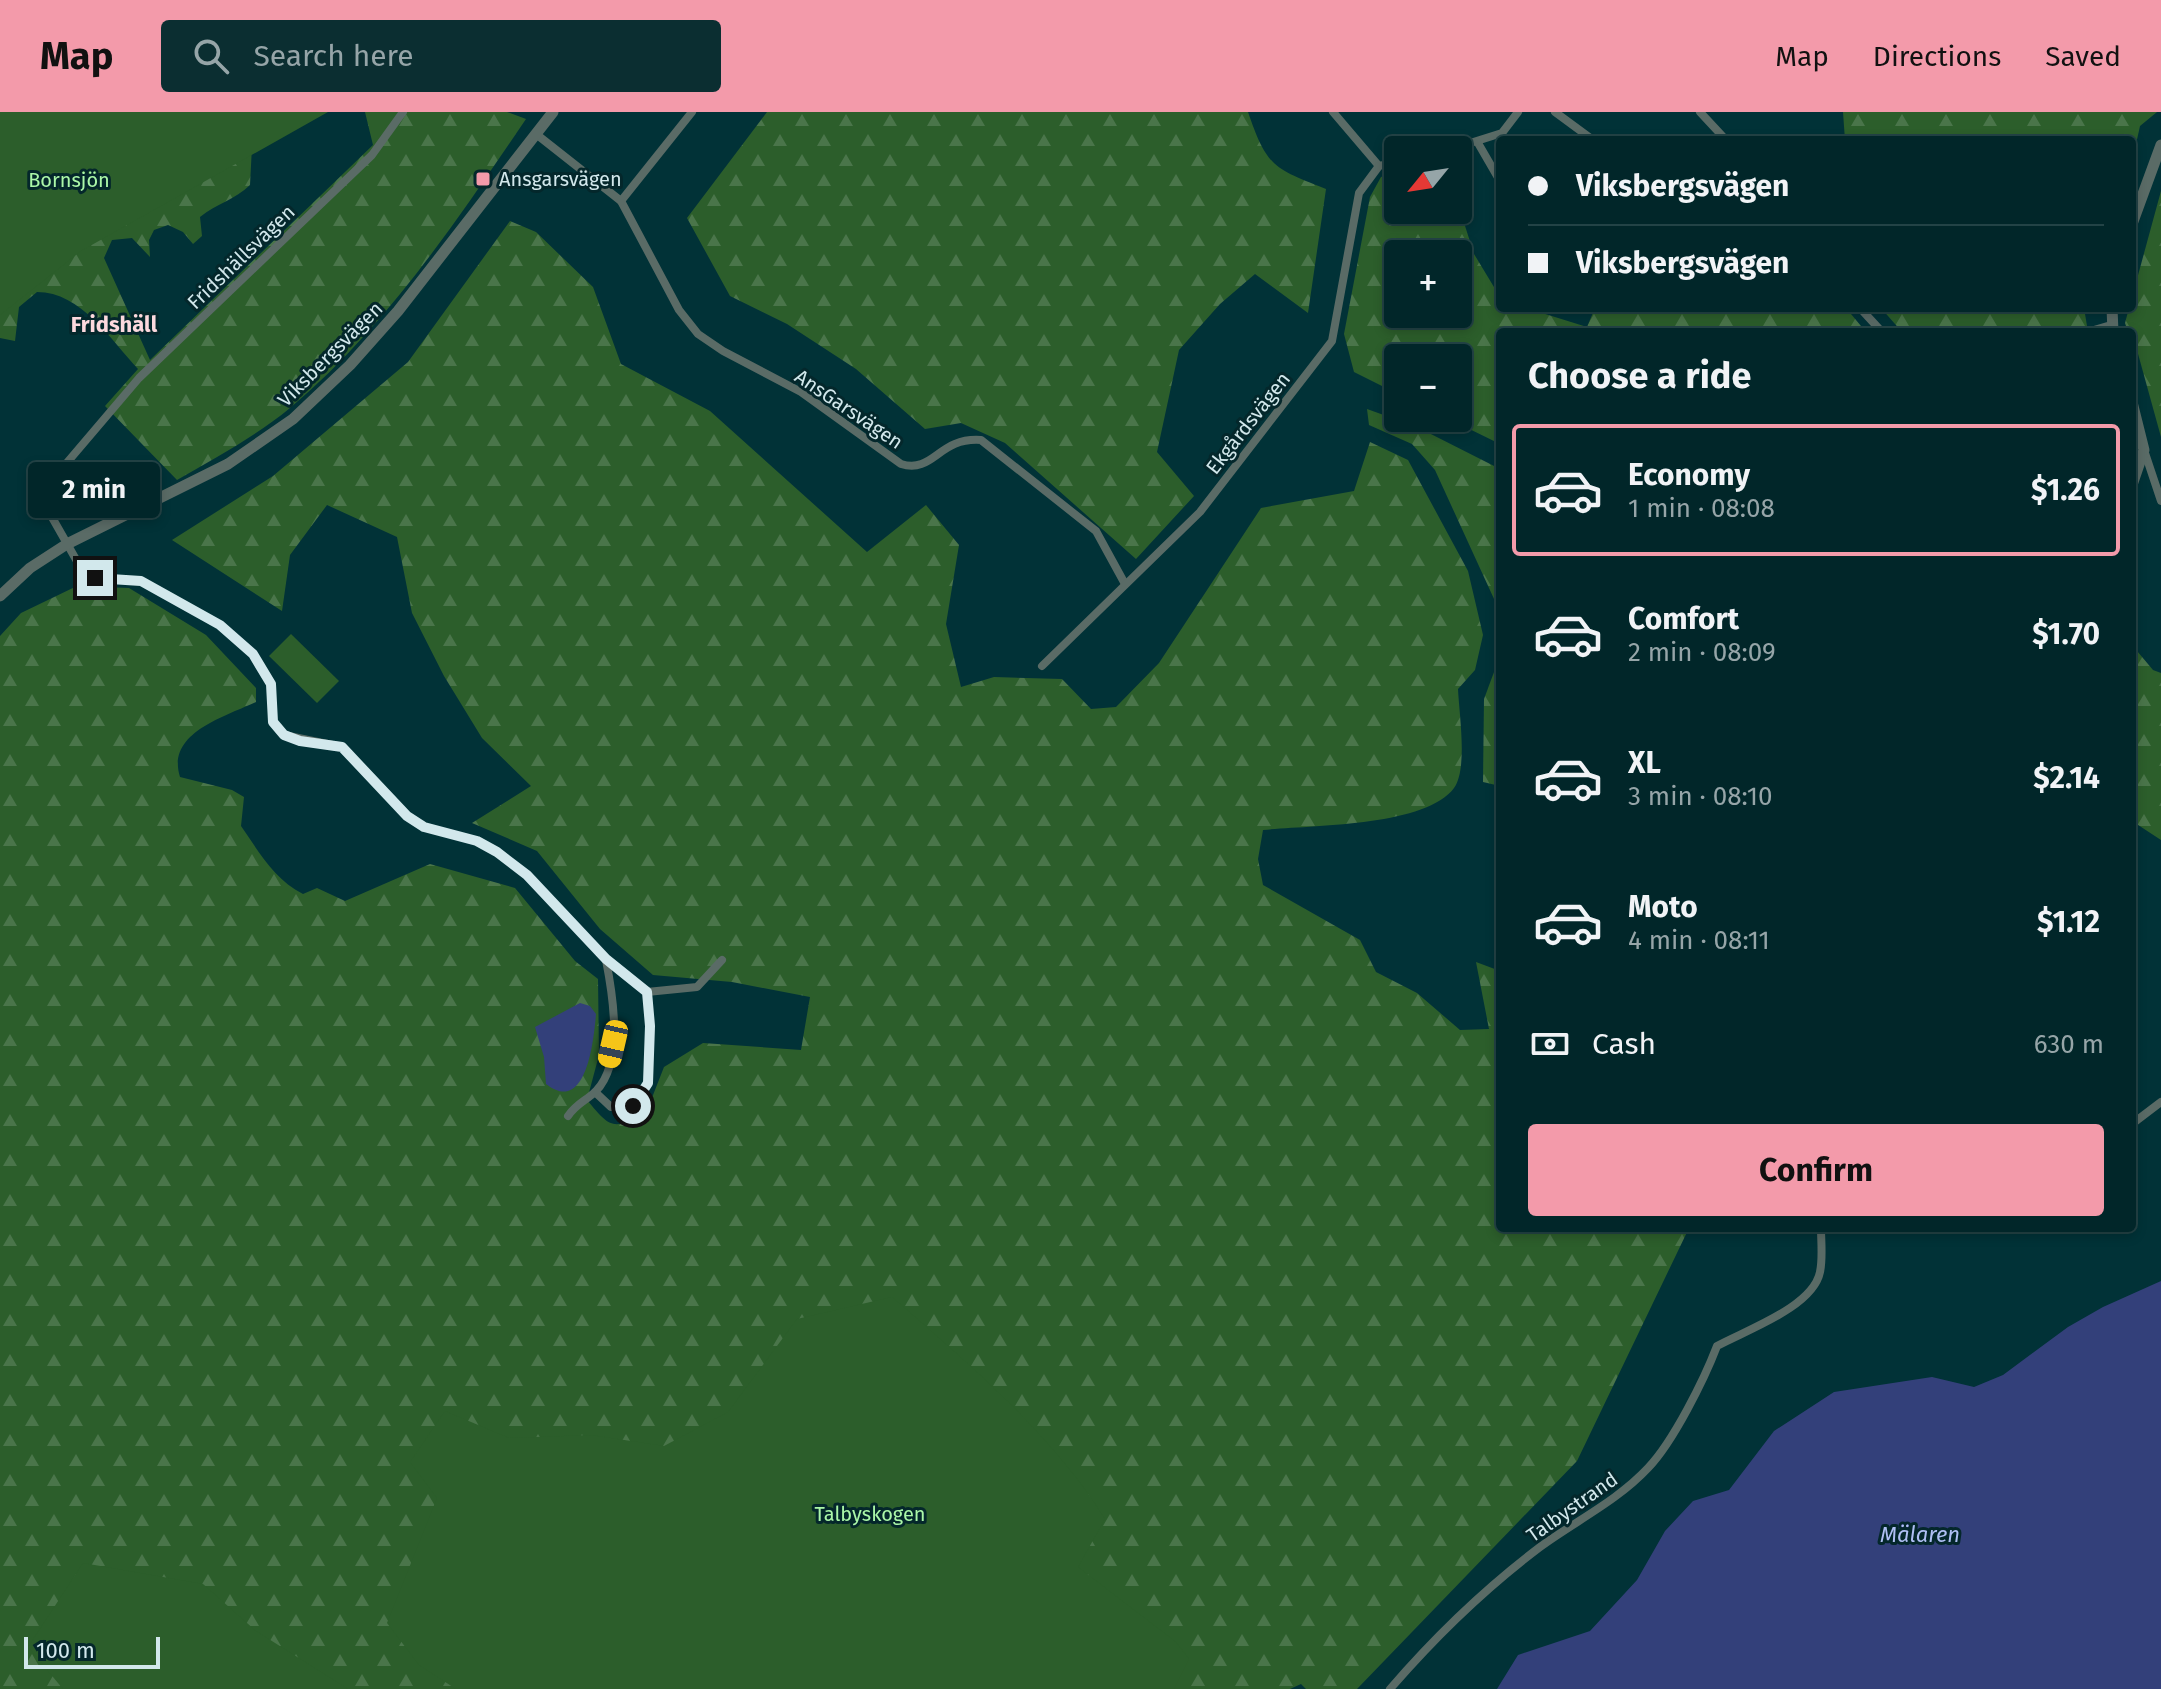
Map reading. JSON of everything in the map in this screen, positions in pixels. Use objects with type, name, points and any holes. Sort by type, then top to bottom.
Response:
[{"type":"street","name":"Fridshällsvägen","points":[[67,544],[45,505],[48,488],[59,472],[139,378],[372,155],[403,112]]},
{"type":"street","name":"Viksbergsvägen","points":[[0,596],[30,568],[67,544],[228,464],[293,419],[350,365],[398,311],[553,112]]},
{"type":"street","points":[[621,201],[692,112]]},
{"type":"street","points":[[1333,112],[1379,166],[1384,165]]},
{"type":"street","points":[[1472,144],[1502,133],[1518,112]]},
{"type":"street","points":[[1555,112],[1588,136]]},
{"type":"street","points":[[1700,112],[1722,136]]},
{"type":"street","name":"AnsGarsvägen","points":[[536,134],[621,201],[679,310],[698,334],[723,351],[801,392],[901,464],[913,467],[929,462],[946,445],[963,439],[981,440],[1096,531],[1125,584]]},
{"type":"street","points":[[1478,143],[1496,174]]},
{"type":"street","points":[[2136,213],[2161,145]]},
{"type":"street","name":"Ekgårdsvägen","points":[[1042,666],[1200,512],[1332,341],[1359,193],[1379,166]]},
{"type":"street","points":[[1864,312],[1878,328]]},
{"type":"street","points":[[2136,418],[2161,501]]},
{"type":"street","points":[[2136,473],[2144,450]]},
{"type":"street","points":[[67,544],[82,570],[95,578],[141,581],[220,625],[253,654],[271,684],[273,722],[284,735],[342,747],[407,816],[424,827],[477,841],[497,852],[527,875],[606,959],[647,992],[697,987],[722,960]]},
{"type":"street","points":[[568,1116],[578,1101],[595,1092],[605,1076],[613,1044],[614,1002],[606,959]]},
{"type":"street","points":[[595,1092],[611,1107],[633,1106],[648,1083],[650,1026],[647,992]]},
{"type":"street","points":[[2136,1121],[2161,1102]]},
{"type":"street","name":"Talbystrand","points":[[1390,1689],[1495,1585],[1540,1547],[1624,1492],[1651,1465],[1708,1370],[1717,1346],[1769,1320],[1813,1289],[1820,1272],[1821,1232]]},
{"type":"green space","points":[[0,112],[252,146],[250,185],[200,217],[202,236],[193,244],[183,232],[168,225],[154,230],[149,240],[150,257],[132,238],[112,240],[104,258],[150,360],[373,145],[365,112],[507,112],[526,119],[418,272],[358,343],[277,418],[177,480],[105,406],[138,369],[81,309],[53,294],[37,292],[19,307],[15,341],[0,338]]},
{"type":"green space","name":"Bornsjön","points":[[0,112],[328,112],[81,251],[0,315]]},
{"type":"green space","points":[[767,112],[1248,112],[1261,144],[1274,163],[1294,176],[1326,189],[1308,313],[1255,274],[1220,304],[1179,350],[1157,452],[1194,496],[1136,559],[1005,443],[961,423],[925,429],[856,369],[787,324],[730,296],[687,218]]},
{"type":"green space","points":[[1843,112],[2157,112],[2140,126],[2136,144],[2136,136],[1845,136]]},
{"type":"green space","points":[[1384,176],[1384,224],[1464,224],[1470,240],[1384,240],[1384,328],[1472,328],[1472,248],[1496,290],[1496,312],[1539,312],[1587,327],[1593,312],[1849,312],[1861,326],[1496,328],[1496,442],[1472,430],[1472,344],[1384,344],[1384,387],[1354,372],[1344,334],[1370,197]]},
{"type":"green space","points":[[2161,191],[2161,437],[2136,346],[2136,328],[2127,328],[2125,323],[2128,312],[2136,312],[2136,283]]},
{"type":"green space","points":[[510,221],[536,232],[593,287],[621,364],[710,411],[867,552],[926,505],[959,545],[946,624],[961,687],[994,677],[1062,679],[1091,709],[1116,707],[1159,663],[1261,508],[1354,491],[1370,442],[1408,460],[1468,571],[1483,635],[1475,670],[1458,689],[1462,755],[1458,779],[1454,788],[1439,801],[1393,817],[1263,830],[1258,859],[1263,885],[1360,940],[1376,972],[1417,993],[1460,1030],[1489,1029],[1476,962],[1496,970],[1496,1232],[1687,1232],[1577,1461],[1357,1689],[1306,1689],[1301,1684],[1290,1689],[0,1689],[0,636],[21,613],[77,586],[129,588],[206,635],[256,688],[256,702],[214,721],[189,738],[181,749],[178,762],[180,777],[232,790],[244,797],[241,826],[275,873],[303,894],[317,888],[345,901],[430,864],[515,888],[575,961],[598,979],[599,1055],[587,1100],[613,1124],[646,1113],[664,1067],[703,1043],[801,1050],[810,997],[732,982],[653,975],[600,929],[537,851],[472,823],[531,786],[482,738],[444,676],[412,613],[397,537],[327,505],[290,555],[282,611],[172,540],[273,476],[408,362]]},
{"type":"green space","points":[[1884,312],[2085,312],[2087,328],[1898,328]]},
{"type":"green space","points":[[1367,409],[1384,415],[1384,432],[1369,425]]},
{"type":"green space","points":[[1385,432],[1427,432],[1496,467],[1496,603],[1435,470],[1412,444]]},
{"type":"green space","points":[[291,634],[339,681],[317,703],[269,656]]},
{"type":"green space","points":[[2136,650],[2153,670],[2161,673],[2161,840],[2136,824]]},
{"type":"green space","points":[[1496,667],[1496,785],[1483,782],[1484,699]]},
{"type":"green space","name":"Talbyskogen","points":[[892,1297],[1007,1400],[1084,1488],[1105,1519],[1078,1567],[1176,1642],[1189,1659],[1174,1689],[456,1689],[419,1665],[387,1623],[437,1498],[410,1462],[445,1411],[509,1438],[591,1435],[664,1446],[728,1412],[797,1319]]},
{"type":"green space","points":[[83,1563],[203,1584],[256,1631],[348,1689],[63,1689],[28,1647]]},
{"type":"water","points":[[580,1003],[590,1006],[596,1014],[590,1055],[579,1082],[571,1090],[560,1091],[546,1084],[544,1057],[535,1027]]},
{"type":"water","name":"Mälaren","points":[[2161,1281],[2161,1689],[1497,1689],[1518,1655],[1590,1631],[1637,1580],[1665,1531],[1693,1501],[1729,1490],[1774,1431],[1834,1392],[1932,1377],[1974,1387],[2003,1375],[2068,1327],[2103,1307]]},
{"type":"place","name":"Ansgarsvägen","points":[[483,179]]},
{"type":"district","name":"Fridshäll","points":[[114,324]]},
{"type":"route","points":[[95,578],[141,581],[220,625],[253,654],[271,684],[273,722],[284,735],[300,741],[342,747],[407,816],[424,827],[477,841],[497,852],[527,875],[606,959],[647,992],[650,1026],[648,1083],[633,1106]]}]
